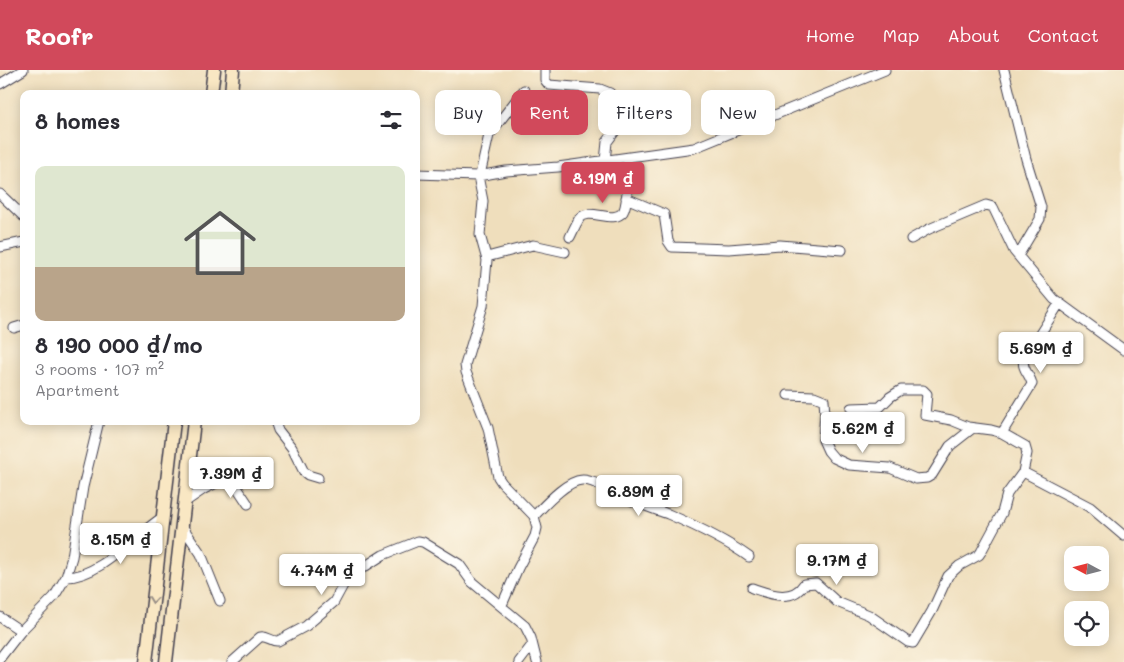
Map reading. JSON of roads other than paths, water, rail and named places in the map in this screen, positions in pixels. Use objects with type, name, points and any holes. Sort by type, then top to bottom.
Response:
[{"type":"main road","points":[[212,90],[214,70]]},
{"type":"main road","points":[[232,90],[234,70]]},
{"type":"main road","points":[[146,662],[174,425]]},
{"type":"main road","points":[[166,662],[194,425]]},
{"type":"street","points":[[0,84],[23,70]]},
{"type":"street","points":[[545,70],[545,80],[549,85],[600,89],[610,93],[615,106],[616,130],[607,142],[605,161]]},
{"type":"street","points":[[420,174],[479,175],[681,151],[707,144],[885,70]]},
{"type":"street","points":[[1004,70],[1026,160],[1041,206],[1040,219],[1018,256]]},
{"type":"street","points":[[502,606],[537,528],[534,516],[498,477],[486,421],[466,372],[466,359],[484,306],[487,258],[480,235],[483,208],[479,175],[489,135],[511,107]]},
{"type":"street","points":[[570,236],[583,216],[618,216],[622,212],[626,198],[628,158]]},
{"type":"street","points":[[0,194],[20,213]]},
{"type":"street","points":[[626,198],[664,214],[668,241],[672,247],[729,249],[780,245],[842,250]]},
{"type":"street","points":[[911,238],[986,205],[990,205],[993,207],[1010,245],[1058,304],[1124,349]]},
{"type":"street","points":[[0,247],[20,243]]},
{"type":"street","points":[[487,258],[533,245],[564,252]]},
{"type":"street","points":[[1002,433],[1032,384],[1024,367],[1024,359],[1058,304]]},
{"type":"street","points":[[752,588],[773,596],[784,597],[801,589],[804,584],[816,583],[837,602],[869,615],[908,642],[913,643],[932,611],[948,576],[953,570],[981,552],[1002,513],[1008,494],[1023,472],[1027,449],[1025,446],[1002,433],[973,428],[951,420],[925,415],[927,394],[923,390],[901,390],[880,407],[851,408]]},
{"type":"street","points":[[788,395],[814,396],[824,400],[823,440],[834,458],[849,465],[890,468],[916,479],[927,478],[932,474],[950,446],[973,428]]},
{"type":"street","points":[[0,658],[21,631],[54,597],[66,577],[72,557],[83,487],[98,425]]},
{"type":"street","points":[[276,425],[292,448],[304,472],[318,478]]},
{"type":"street","points":[[1023,472],[1090,507],[1124,536]]},
{"type":"street","points":[[184,502],[226,478],[232,480],[248,504]]},
{"type":"street","points":[[534,516],[574,481],[590,480],[639,504],[668,514],[705,531],[731,544],[749,557]]},
{"type":"street","points":[[66,577],[79,576],[108,560],[163,517]]},
{"type":"street","points":[[182,526],[201,554],[220,601]]},
{"type":"street","points":[[232,662],[260,637],[266,637],[274,642],[306,626],[334,602],[347,578],[383,556],[414,542],[422,542],[459,564],[472,582],[525,626],[529,632],[537,662]]},
{"type":"street","points":[[0,617],[21,631]]},
{"type":"street","points":[[519,662],[532,645]]}]
